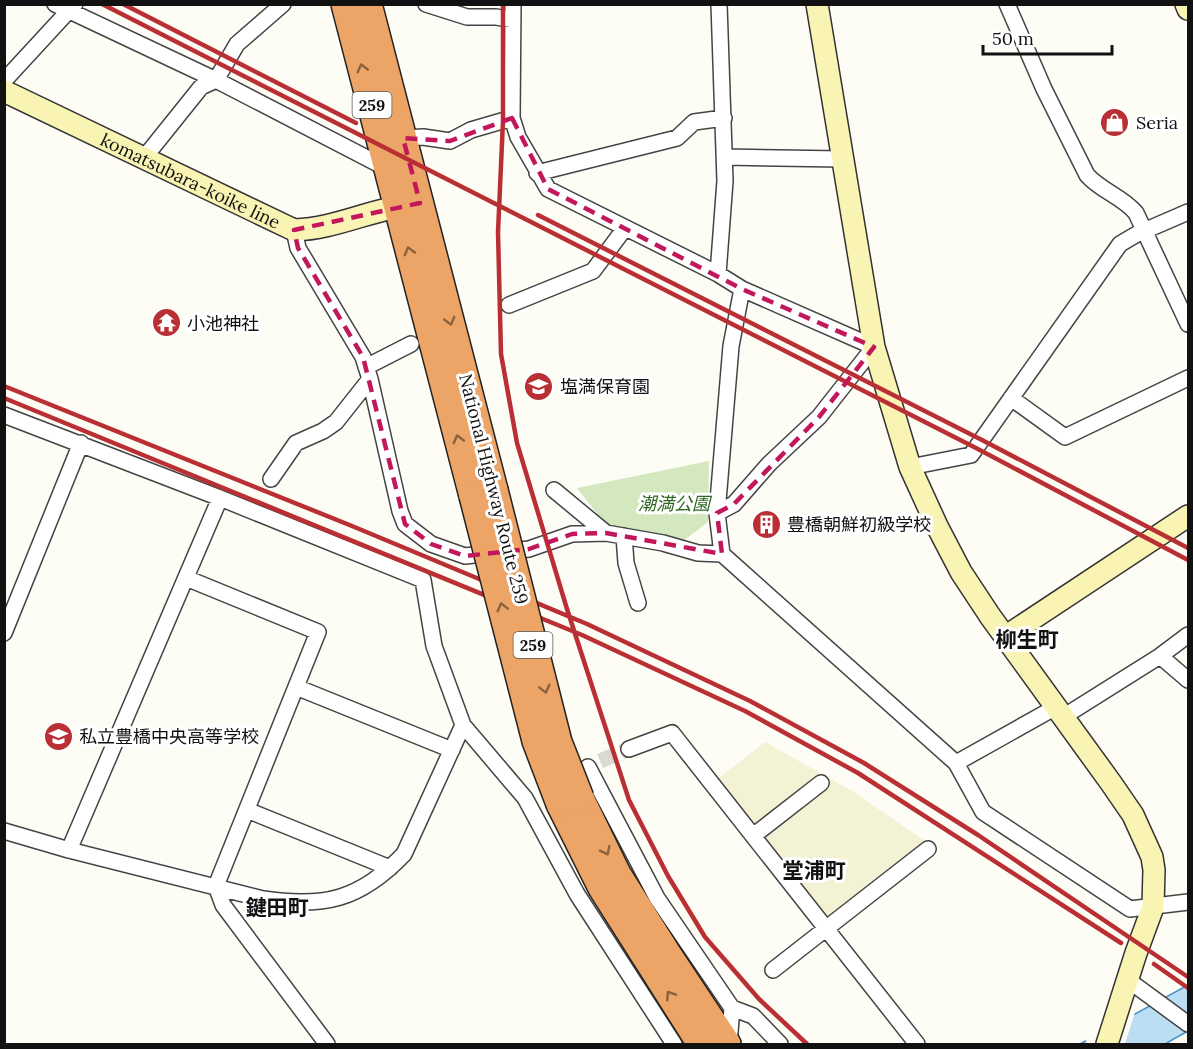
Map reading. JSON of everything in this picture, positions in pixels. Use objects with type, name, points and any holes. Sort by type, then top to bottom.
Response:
[{"type":"highway","name":"National Highway Route 259","points":[[345,4],[388,170],[409,205]]},
{"type":"highway","name":"National Highway Route 259","points":[[368,4],[403,138],[409,205],[484,493],[558,742],[570,801],[602,888],[701,1044]]},
{"type":"highway","name":"National Highway Route 259","points":[[570,801],[666,952],[728,1044]]},
{"type":"street","points":[[144,158],[201,87],[216,80],[237,44],[283,4]]},
{"type":"street","points":[[426,4],[467,18],[474,11],[496,17],[516,9],[512,118],[518,137],[548,189],[718,274],[742,289],[874,347]]},
{"type":"street","points":[[718,274],[724,211],[725,157],[719,4]]},
{"type":"street","points":[[817,4],[874,347],[910,467],[961,572],[1133,815],[1152,857],[1153,907],[1107,1044]]},
{"type":"street","points":[[1007,4],[1044,89],[1087,175],[1094,183],[1131,208],[1188,324]]},
{"type":"street","points":[[1186,4],[1188,9]]},
{"type":"street","points":[[4,81],[66,7],[216,80],[388,170]]},
{"type":"street","name":"komatsubara-koike line","points":[[4,91],[294,230],[310,230],[409,205]]},
{"type":"street","points":[[403,138],[423,136],[450,141],[471,130],[512,118]]},
{"type":"street","points":[[537,173],[677,138],[694,122],[724,118]]},
{"type":"street","points":[[725,157],[841,159]]},
{"type":"street","points":[[910,467],[971,455],[1120,244],[1188,212]]},
{"type":"street","points":[[509,305],[593,271],[625,228]]},
{"type":"street","points":[[294,230],[298,248],[363,357],[405,524],[431,544],[465,556],[529,549],[572,534],[606,533],[663,543],[698,553],[722,554],[956,763],[983,812],[1130,909],[1188,902]]},
{"type":"street","points":[[722,554],[717,513],[731,346],[742,289]]},
{"type":"street","points":[[271,479],[296,443],[323,431],[336,422],[368,373],[411,344]]},
{"type":"street","points":[[717,513],[734,504],[769,464],[819,417],[874,347]]},
{"type":"street","points":[[1011,399],[1065,437],[1188,378]]},
{"type":"street","points":[[4,415],[81,443],[423,580],[434,646],[463,725],[525,798],[577,894],[674,1044]]},
{"type":"street","points":[[4,633],[81,443]]},
{"type":"street","points":[[554,490],[606,533]]},
{"type":"street","points":[[69,850],[220,498]]},
{"type":"street","points":[[1005,637],[1188,516]]},
{"type":"street","points":[[624,536],[626,563],[638,603]]},
{"type":"street","points":[[186,578],[318,632],[216,886],[223,905],[327,1044]]},
{"type":"street","points":[[956,763],[1059,712],[1160,656],[1188,635]]},
{"type":"street","points":[[1160,656],[1188,680]]},
{"type":"street","points":[[296,687],[452,750]]},
{"type":"street","points":[[4,831],[69,850],[263,899],[289,903],[314,903],[336,899],[357,891],[390,868],[404,854],[463,725]]},
{"type":"street","points":[[629,749],[672,733],[916,1044]]},
{"type":"street","points":[[525,798],[594,764],[657,898],[732,1008],[753,1016],[780,1044]]},
{"type":"street","points":[[753,836],[821,783]]},
{"type":"street","points":[[247,810],[390,868]]},
{"type":"street","points":[[773,970],[928,849]]},
{"type":"street","points":[[1128,980],[1188,1024]]},
{"type":"street","points":[[728,1044],[732,1008]]},
{"type":"highlighted area","points":[[512,118],[548,189],[742,289],[874,347],[819,417],[734,504],[717,513],[722,554],[606,533],[572,534],[529,549],[465,556],[431,544],[405,524],[363,357],[298,248],[294,230],[420,203],[403,138],[450,141]]},
{"type":"shaded area","points":[[765,742],[854,792],[925,841],[833,914],[825,916],[717,779]]},
{"type":"green space","name":"潮満公園","points":[[709,461],[708,522],[683,541],[605,524],[577,488]]},
{"type":"water","points":[[1188,985],[1188,1031],[1165,1044],[1080,1044]]},
{"type":"pier","points":[[1135,1012],[1125,1044],[1088,1044],[1085,1039]]},
{"type":"tunnel","points":[[600,761],[629,749]]},
{"type":"railway","points":[[102,4],[976,448],[1188,560]]},
{"type":"railway","points":[[123,4],[356,123]]},
{"type":"railway","points":[[503,4],[503,121],[498,232],[501,354],[517,443],[567,609],[629,800],[668,876],[705,937],[759,999],[807,1044]]},
{"type":"railway","points":[[538,215],[982,440],[1188,548]]},
{"type":"railway","points":[[4,386],[352,526],[587,624],[750,701],[864,763],[978,835],[1188,977]]},
{"type":"railway","points":[[4,398],[582,635],[745,711],[858,773],[1121,943]]},
{"type":"railway","points":[[1154,964],[1188,988]]},
{"type":"place","name":"Seria","points":[[1115,122]]},
{"type":"place","name":"小池神社","points":[[166,323]]},
{"type":"place","name":"塩満保育園","points":[[539,386]]},
{"type":"place","name":"豊橋朝鮮初級学校","points":[[766,524]]},
{"type":"place","name":"私立豊橋中央高等学校","points":[[58,736]]},
{"type":"district","name":"柳生町","points":[[1027,639]]},
{"type":"district","name":"堂浦町","points":[[814,870]]},
{"type":"district","name":"鍵田町","points":[[277,907]]}]
